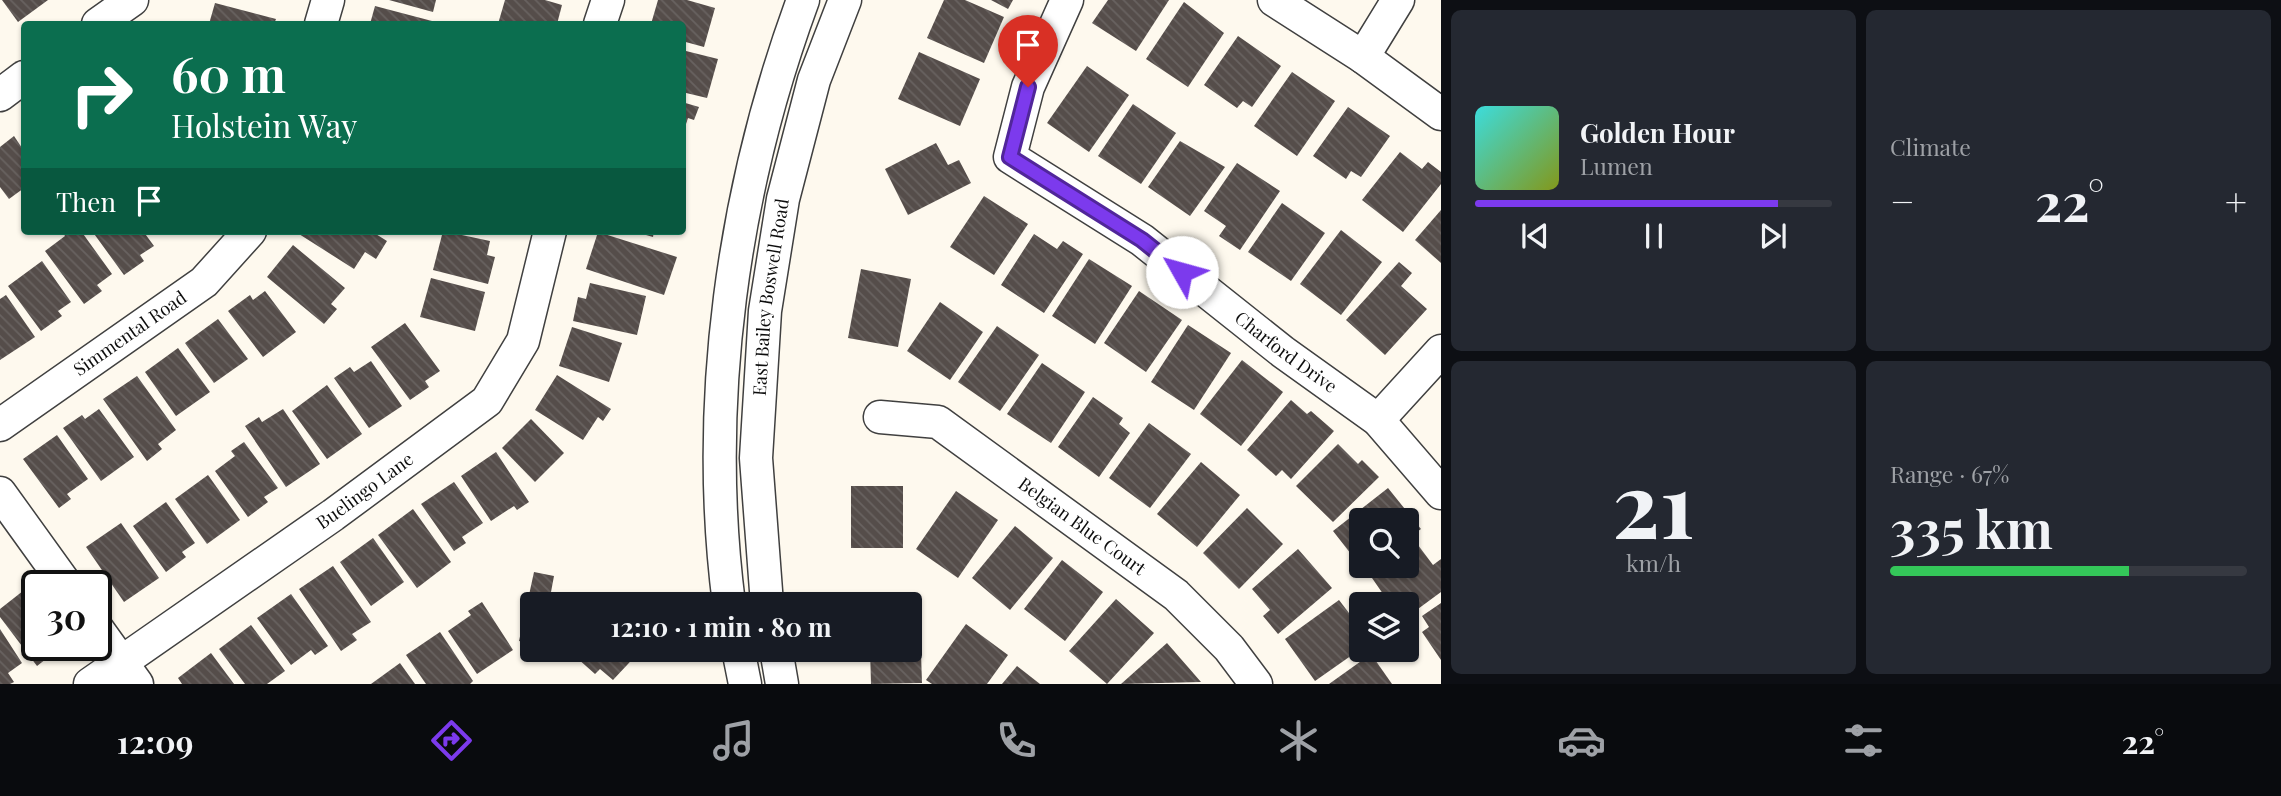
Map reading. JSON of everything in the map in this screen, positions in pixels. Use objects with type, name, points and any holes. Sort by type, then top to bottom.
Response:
[{"type":"street","points":[[102,21],[132,0]]},
{"type":"street","points":[[322,21],[328,0]]},
{"type":"street","points":[[601,21],[608,0]]},
{"type":"street","points":[[728,592],[721,470],[722,374],[745,198],[775,75],[803,0]]},
{"type":"street","name":"East Bailey Boswell Road","points":[[766,592],[756,458],[765,311],[783,199],[814,80],[845,0]]},
{"type":"street","name":"Charford Drive","points":[[1067,0],[1028,87],[1010,157],[1142,240],[1283,352],[1378,420],[1441,494]]},
{"type":"street","points":[[1274,0],[1363,57],[1441,114]]},
{"type":"street","points":[[1363,57],[1398,0]]},
{"type":"street","points":[[0,95],[21,79]]},
{"type":"street","name":"Simmental Road","points":[[0,425],[204,282],[246,235]]},
{"type":"street","name":"Buelingo Lane","points":[[90,684],[129,673],[333,515],[487,401],[523,341],[549,235]]},
{"type":"street","points":[[1378,420],[1441,351]]},
{"type":"street","name":"Belgian Blue Court","points":[[880,417],[938,422],[1176,595],[1229,648],[1256,684]]},
{"type":"street","points":[[0,493],[55,570]]},
{"type":"street","points":[[112,649],[129,673]]},
{"type":"street","points":[[741,662],[745,684]]},
{"type":"street","points":[[778,662],[782,684]]},
{"type":"building","points":[[2,0],[48,0],[18,22]]},
{"type":"building","points":[[389,0],[436,0],[433,12]]},
{"type":"building","points":[[505,0],[545,0],[562,5],[558,21],[499,21]]},
{"type":"building","points":[[658,0],[687,0],[715,8],[704,47],[686,42],[686,21],[652,21]]},
{"type":"building","points":[[944,0],[965,0],[1004,17],[984,63],[927,38]]},
{"type":"building","points":[[991,0],[1013,0],[1008,9]]},
{"type":"building","points":[[1108,0],[1169,0],[1136,51],[1092,23]]},
{"type":"building","points":[[1184,2],[1224,33],[1188,87],[1146,59]]},
{"type":"building","points":[[215,3],[276,19],[275,21],[210,21]]},
{"type":"building","points":[[375,6],[432,21],[371,21]]},
{"type":"building","points":[[1238,36],[1281,66],[1252,107],[1243,101],[1237,108],[1204,85]]},
{"type":"building","points":[[686,51],[718,59],[707,98],[686,93]]},
{"type":"building","points":[[919,52],[980,79],[960,126],[898,99]]},
{"type":"building","points":[[1087,66],[1129,95],[1089,152],[1047,123]]},
{"type":"building","points":[[1292,72],[1335,101],[1297,156],[1254,126]]},
{"type":"building","points":[[686,103],[699,107],[694,120],[688,118],[686,124]]},
{"type":"building","points":[[1133,104],[1176,133],[1141,184],[1098,156]]},
{"type":"building","points":[[1348,107],[1390,136],[1361,177],[1351,171],[1346,179],[1313,156]]},
{"type":"building","points":[[14,136],[21,146],[21,190],[9,199],[0,187],[0,147]]},
{"type":"building","points":[[1180,141],[1225,167],[1190,216],[1148,187]]},
{"type":"building","points":[[936,143],[948,165],[959,160],[971,183],[908,215],[885,169]]},
{"type":"building","points":[[1400,152],[1422,169],[1428,162],[1441,172],[1441,184],[1403,232],[1362,200]]},
{"type":"building","points":[[1237,163],[1280,191],[1240,250],[1219,236],[1226,226],[1204,211]]},
{"type":"building","points":[[984,196],[1028,224],[994,275],[950,247]]},
{"type":"building","points":[[1282,203],[1325,233],[1291,281],[1248,252]]},
{"type":"building","points":[[1441,210],[1441,263],[1415,240]]},
{"type":"building","points":[[1341,230],[1382,262],[1341,315],[1300,284]]},
{"type":"building","points":[[1034,234],[1057,249],[1063,241],[1083,254],[1044,313],[1001,285]]},
{"type":"building","points":[[84,235],[112,274],[97,285],[102,291],[84,304],[45,251],[65,236]]},
{"type":"building","points":[[95,235],[146,235],[154,246],[140,255],[144,261],[124,275]]},
{"type":"building","points":[[301,235],[377,235],[387,241],[376,259],[365,252],[354,269]]},
{"type":"building","points":[[442,235],[462,235],[490,241],[487,255],[495,257],[488,284],[433,270]]},
{"type":"building","points":[[597,235],[607,235],[677,257],[664,295],[586,269]]},
{"type":"building","points":[[293,245],[345,288],[331,304],[337,309],[324,324],[267,277]]},
{"type":"building","points":[[1089,259],[1132,286],[1095,344],[1052,316]]},
{"type":"building","points":[[42,261],[71,302],[58,311],[62,316],[41,331],[8,286]]},
{"type":"building","points":[[1399,262],[1412,273],[1401,286],[1427,309],[1385,355],[1346,320]]},
{"type":"building","points":[[861,269],[911,279],[898,347],[848,338]]},
{"type":"building","points":[[431,278],[485,292],[475,331],[420,317]]},
{"type":"building","points":[[590,283],[646,296],[637,335],[573,321],[578,297],[586,299]]},
{"type":"building","points":[[265,291],[296,332],[263,357],[228,311],[250,295],[253,300]]},
{"type":"building","points":[[1139,291],[1182,320],[1146,372],[1104,343]]},
{"type":"building","points":[[6,295],[35,337],[0,360],[0,299]]},
{"type":"building","points":[[940,302],[983,332],[950,380],[907,351]]},
{"type":"building","points":[[218,319],[248,359],[214,383],[185,343]]},
{"type":"building","points":[[405,323],[440,371],[425,381],[429,387],[410,400],[371,347]]},
{"type":"building","points":[[1188,325],[1231,353],[1194,410],[1151,382]]},
{"type":"building","points":[[997,326],[1039,355],[1000,411],[958,382]]},
{"type":"building","points":[[572,327],[622,343],[609,382],[559,366]]},
{"type":"building","points":[[178,348],[210,392],[176,416],[145,372]]},
{"type":"building","points":[[1242,360],[1283,392],[1241,446],[1200,414]]},
{"type":"building","points":[[371,361],[402,406],[369,428],[334,378],[350,367],[354,372]]},
{"type":"building","points":[[1042,363],[1085,392],[1051,443],[1007,414]]},
{"type":"building","points":[[557,375],[611,409],[603,421],[598,417],[583,440],[535,410]]},
{"type":"building","points":[[137,376],[176,430],[158,444],[162,449],[147,461],[103,399]]},
{"type":"building","points":[[327,385],[362,434],[327,459],[292,411]]},
{"type":"building","points":[[1093,397],[1123,418],[1119,424],[1130,433],[1099,477],[1058,447]]},
{"type":"building","points":[[1291,400],[1307,414],[1311,411],[1334,431],[1291,479],[1282,470],[1276,476],[1247,450]]},
{"type":"building","points":[[99,409],[134,457],[101,481],[63,428],[82,415],[85,419]]},
{"type":"building","points":[[283,409],[320,464],[286,487],[245,426],[259,417],[262,422]]},
{"type":"building","points":[[531,419],[564,453],[535,482],[502,448]]},
{"type":"building","points":[[1149,423],[1191,454],[1150,508],[1109,478]]},
{"type":"building","points":[[57,435],[88,479],[67,494],[71,499],[59,508],[23,459]]},
{"type":"building","points":[[244,442],[278,488],[264,497],[268,502],[248,517],[215,471],[235,456],[231,451]]},
{"type":"building","points":[[1338,444],[1358,464],[1362,460],[1379,477],[1333,522],[1296,486]]},
{"type":"building","points":[[496,452],[529,502],[517,510],[514,506],[491,521],[461,476]]},
{"type":"building","points":[[1201,462],[1240,495],[1197,547],[1157,514]]},
{"type":"building","points":[[208,475],[240,520],[207,544],[175,499]]},
{"type":"building","points":[[454,482],[483,523],[462,537],[466,543],[454,551],[421,504]]},
{"type":"building","points":[[851,486],[903,486],[903,548],[851,548]]},
{"type":"building","points":[[1388,488],[1404,508],[1362,508]]},
{"type":"building","points":[[956,491],[998,520],[958,578],[916,549]]},
{"type":"building","points":[[166,502],[195,543],[182,552],[186,557],[166,572],[133,526]]},
{"type":"building","points":[[1247,508],[1283,544],[1239,589],[1203,553]]},
{"type":"building","points":[[413,509],[451,562],[417,588],[378,535]]},
{"type":"building","points":[[1349,518],[1349,552],[1333,531]]},
{"type":"building","points":[[121,523],[159,578],[124,602],[112,585],[112,570],[102,570],[86,547]]},
{"type":"building","points":[[1015,526],[1053,558],[1010,610],[972,578]]},
{"type":"building","points":[[373,538],[404,582],[371,606],[340,562]]},
{"type":"building","points":[[1419,546],[1433,565],[1441,559],[1441,592],[1419,608],[1419,592],[1382,592],[1372,578],[1419,578]]},
{"type":"building","points":[[1298,549],[1332,588],[1278,634],[1263,616],[1270,610],[1252,589]]},
{"type":"building","points":[[1062,560],[1103,592],[1065,641],[1024,609]]},
{"type":"building","points":[[333,566],[371,622],[352,634],[357,640],[341,651],[299,589]]},
{"type":"building","points":[[534,572],[554,576],[551,592],[530,592]]},
{"type":"building","points":[[21,592],[21,645],[0,617],[0,609]]},
{"type":"building","points":[[291,594],[328,646],[315,655],[311,650],[291,665],[257,618]]},
{"type":"building","points":[[1116,599],[1154,633],[1107,684],[1069,651]]},
{"type":"building","points":[[1339,600],[1349,613],[1349,657],[1315,681],[1285,639]]},
{"type":"building","points":[[482,602],[513,650],[477,674],[448,631],[471,615],[468,611]]},
{"type":"building","points":[[1441,603],[1441,660],[1422,632],[1429,627],[1422,616]]},
{"type":"building","points":[[966,624],[1008,655],[987,684],[932,684],[926,680]]},
{"type":"building","points":[[251,625],[285,671],[267,684],[245,684],[219,649]]},
{"type":"building","points":[[0,629],[22,663],[8,673],[14,682],[10,684],[0,684]]},
{"type":"building","points":[[440,632],[473,681],[470,684],[426,684],[406,655]]},
{"type":"building","points":[[1167,643],[1201,682],[1121,684]]},
{"type":"building","points":[[211,653],[234,684],[182,684],[178,678]]},
{"type":"building","points":[[582,662],[630,662],[613,680],[600,669],[595,674]]},
{"type":"building","points":[[870,662],[921,662],[922,683],[871,684]]},
{"type":"building","points":[[1360,662],[1377,662],[1392,684],[1329,684]]},
{"type":"building","points":[[400,663],[415,684],[371,684]]},
{"type":"building","points":[[1017,666],[1040,684],[1002,684]]},
{"type":"route","points":[[1028,87],[1010,157],[1142,240],[1182,272]]}]
